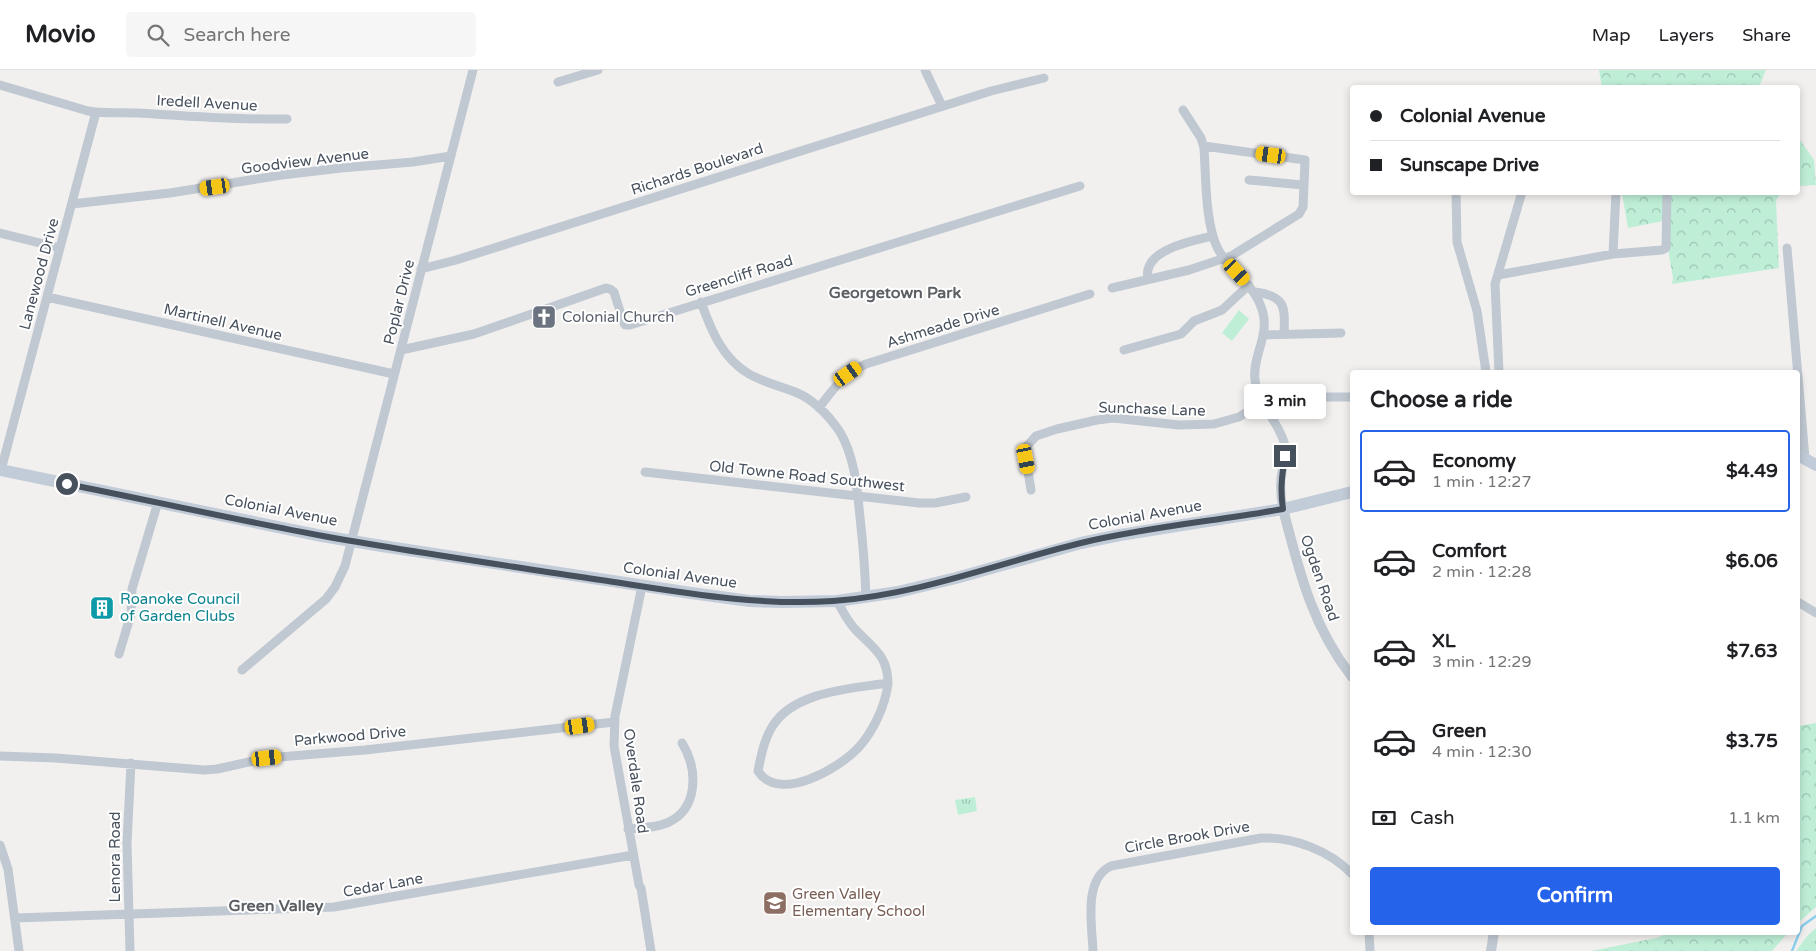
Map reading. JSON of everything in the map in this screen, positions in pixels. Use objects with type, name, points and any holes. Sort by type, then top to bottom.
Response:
[{"type":"main road","points":[[1801,456],[1816,465]]},
{"type":"main road","name":"Colonial Avenue","points":[[0,470],[351,540],[642,586],[750,601],[790,602],[837,601],[938,583],[1049,552],[1120,535],[1283,509],[1350,492]]},
{"type":"street","name":"Poplar Drive","points":[[242,670],[326,599],[341,577],[452,156],[472,70]]},
{"type":"street","points":[[558,82],[598,70]]},
{"type":"street","points":[[925,70],[942,106]]},
{"type":"street","name":"Richards Boulevard","points":[[421,269],[456,260],[1006,86],[1044,78]]},
{"type":"street","points":[[0,84],[96,112]]},
{"type":"street","points":[[1183,110],[1204,146],[1212,236],[1224,258],[1252,289],[1264,316],[1264,336],[1255,370],[1257,390],[1279,430],[1285,447],[1280,493],[1283,509]]},
{"type":"street","name":"Iredell Avenue","points":[[96,112],[287,119]]},
{"type":"street","name":"Lanewood Drive","points":[[0,470],[96,112]]},
{"type":"street","points":[[1112,288],[1189,270],[1230,256],[1299,214],[1303,207],[1305,160],[1204,146]]},
{"type":"street","name":"Goodview Avenue","points":[[72,204],[178,192],[292,174],[413,162],[452,156]]},
{"type":"street","points":[[1249,180],[1304,185]]},
{"type":"street","name":"Greencliff Road","points":[[401,350],[474,334],[606,288],[610,288],[614,292],[623,321],[625,324],[630,325],[1080,186]]},
{"type":"street","points":[[1456,195],[1457,242],[1477,311],[1486,370]]},
{"type":"street","points":[[1500,370],[1494,296],[1498,275],[1521,195]]},
{"type":"street","points":[[1612,254],[1616,195]]},
{"type":"street","points":[[1498,275],[1612,254],[1662,250],[1666,248],[1667,195]]},
{"type":"street","points":[[0,233],[60,248]]},
{"type":"street","points":[[1148,279],[1149,264],[1162,252],[1212,236]]},
{"type":"street","points":[[1787,248],[1795,370]]},
{"type":"street","points":[[1252,289],[1274,297],[1280,303],[1285,313],[1284,334]]},
{"type":"street","points":[[1124,350],[1181,334],[1194,321],[1222,310],[1252,289]]},
{"type":"street","name":"Ashmeade Drive","points":[[819,408],[848,374],[866,364],[1090,294]]},
{"type":"street","name":"Martinell Avenue","points":[[46,297],[394,374]]},
{"type":"street","points":[[701,302],[717,342],[738,366],[749,374],[797,393],[819,408],[839,431],[851,456],[858,495],[866,597]]},
{"type":"street","points":[[1264,336],[1341,333]]},
{"type":"street","points":[[1263,402],[1286,398],[1350,398]]},
{"type":"street","name":"Sunchase Lane","points":[[1031,490],[1026,450],[1031,440],[1036,436],[1078,423],[1113,418],[1179,425],[1214,424],[1239,417],[1263,402]]},
{"type":"street","points":[[1800,441],[1801,456]]},
{"type":"street","name":"Old Towne Road Southwest","points":[[645,472],[919,503],[966,497]]},
{"type":"street","points":[[119,654],[131,614],[132,589],[158,502]]},
{"type":"street","name":"Ogden Road","points":[[1283,509],[1311,607],[1324,634],[1350,674]]},
{"type":"street","name":"Overdale Road","points":[[642,586],[614,722],[614,746],[633,855],[639,885],[642,888],[650,951]]},
{"type":"street","points":[[837,601],[854,627],[883,658],[887,669],[888,684],[887,695],[875,724],[859,746],[839,764],[826,772],[799,782],[777,784],[768,782],[758,771],[762,750],[772,726],[794,704],[846,689],[888,684]]},
{"type":"street","points":[[1800,603],[1816,613]]},
{"type":"street","name":"Parkwood Drive","points":[[0,756],[131,763],[204,770],[267,758],[365,750],[614,722]]},
{"type":"street","points":[[628,829],[666,824],[674,820],[685,809],[692,790],[693,771],[682,743]]},
{"type":"street","name":"Lenora Road","points":[[130,951],[128,843],[131,763]]},
{"type":"street","name":"Circle Brook Drive","points":[[1093,951],[1093,886],[1100,874],[1111,866],[1252,839],[1274,837],[1288,839],[1334,858],[1350,872]]},
{"type":"street","points":[[0,845],[8,869],[19,951]]},
{"type":"street","name":"Cedar Lane","points":[[15,918],[334,907],[633,855]]},
{"type":"street","points":[[1368,935],[1370,951]]},
{"type":"street","points":[[1491,951],[1494,935]]},
{"type":"green space","points":[[1599,70],[1766,70],[1760,85],[1602,85]]},
{"type":"green space","points":[[1800,140],[1814,160],[1816,185],[1800,186]]},
{"type":"green space","points":[[1622,195],[1780,195],[1776,200],[1779,268],[1672,284],[1673,278],[1663,221],[1628,228]]},
{"type":"green space","points":[[1239,310],[1249,319],[1232,341],[1222,333]]},
{"type":"green space","points":[[1816,723],[1816,907],[1800,921],[1800,726]]},
{"type":"green space","points":[[975,797],[977,811],[958,815],[955,800]]},
{"type":"green space","points":[[1816,928],[1816,951],[1796,951],[1808,935]]},
{"type":"green space","points":[[1664,935],[1786,935],[1772,951],[1591,951]]},
{"type":"waterway","points":[[1800,931],[1802,926],[1816,916]]},
{"type":"waterway","points":[[1792,951],[1798,935]]},
{"type":"place","name":"Colonial Church","points":[[544,317]]},
{"type":"place","name":"Roanoke Council of Garden Clubs","points":[[102,608]]},
{"type":"place","name":"Green Valley Elementary School","points":[[775,903]]},
{"type":"district","name":"Georgetown Park","points":[[895,292]]},
{"type":"district","name":"Green Valley","points":[[276,905]]},
{"type":"route","points":[[67,484],[322,536],[520,568],[750,601],[808,602],[837,601],[898,592],[938,583],[1081,543],[1283,509],[1280,493],[1285,456]]}]
